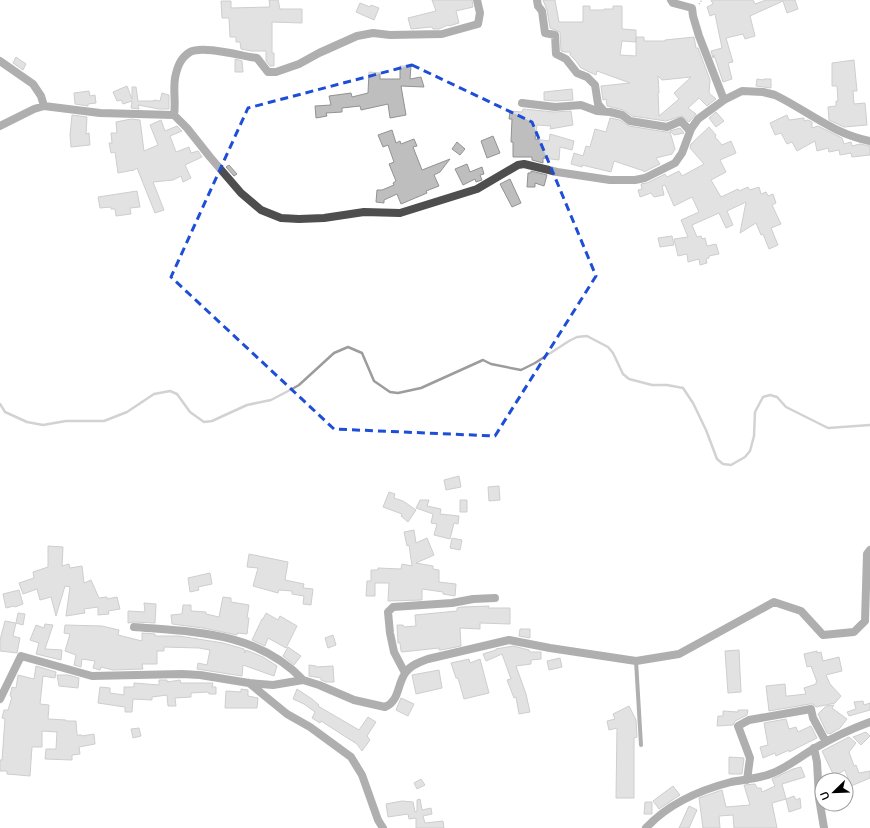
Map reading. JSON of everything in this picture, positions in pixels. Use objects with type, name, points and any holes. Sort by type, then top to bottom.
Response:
[{"type":"street","points":[[174,115],[176,101],[174,87],[178,65],[190,52],[214,50],[257,58],[268,72],[276,72],[299,64],[352,37],[373,33],[390,35],[442,34],[478,24],[480,13],[477,0]]},
{"type":"street","points":[[538,0],[538,6],[542,11],[545,33],[555,35],[556,54],[566,59],[577,73],[588,77],[595,85],[598,104],[604,111]]},
{"type":"street","points":[[671,0],[692,8],[699,36],[724,100]]},
{"type":"street","points":[[0,61],[33,84],[41,96],[44,106]]},
{"type":"street","points":[[0,126],[34,109],[44,106],[100,113],[174,115],[187,128],[241,193],[260,210],[282,218],[299,219],[324,218],[364,212],[400,213],[477,189],[518,165],[524,164],[557,172],[610,180],[635,180],[645,178],[674,163],[682,153],[690,131],[698,119],[724,100],[742,91],[763,92],[775,95],[837,131],[870,141]]},
{"type":"street","points":[[522,104],[555,107],[581,105],[597,111],[622,115],[630,121],[667,127],[682,121],[690,131]]},
{"type":"street","points":[[0,699],[22,656],[92,676],[182,674],[274,685],[303,680],[354,700],[385,707],[394,701],[405,673],[416,664],[428,659],[509,640],[636,661],[679,654],[774,602],[801,611],[823,634],[854,632],[865,621],[867,554],[870,550]]},
{"type":"street","points":[[405,673],[394,652],[388,621],[389,610],[393,607],[452,603],[473,599],[495,598]]},
{"type":"street","points":[[134,627],[201,632],[239,640],[277,659],[292,669],[303,680]]},
{"type":"street","points":[[249,683],[287,714],[310,727],[351,758],[362,775],[378,820],[383,828]]},
{"type":"street","points":[[747,780],[750,758],[738,726],[749,720],[811,709],[813,718],[826,742]]},
{"type":"street","points":[[646,828],[672,807],[690,796],[718,786],[772,773],[793,763],[814,748],[870,722]]},
{"type":"street","points":[[814,748],[817,762],[819,798],[824,828]]},
{"type":"lane","points":[[636,661],[641,745]]},
{"type":"highlighted area","points":[[412,65],[532,122],[596,276],[495,436],[334,429],[171,277],[248,108]]},
{"type":"building","points":[[269,0],[278,0],[280,9],[302,9],[302,23],[272,22],[272,53],[274,53],[274,66],[270,66],[266,61],[266,51],[241,49],[240,42],[236,42],[236,37],[230,37],[229,18],[222,18],[221,1],[231,1],[231,8],[270,7]]},
{"type":"building","points":[[432,0],[472,0],[473,7],[456,11],[459,23],[448,25],[439,29],[433,29],[432,27],[411,29],[408,18],[436,11]]},
{"type":"building","points":[[543,0],[555,0],[559,22],[583,22],[583,6],[590,6],[590,10],[604,10],[613,9],[613,6],[622,6],[622,29],[636,30],[636,37],[644,37],[644,41],[665,41],[694,37],[696,48],[698,48],[710,80],[709,93],[716,99],[707,106],[699,98],[688,108],[696,114],[689,122],[682,116],[666,121],[632,116],[623,110],[607,106],[606,99],[603,100],[601,86],[630,83],[597,71],[596,75],[585,70],[580,67],[570,55],[570,52],[561,51],[560,32],[550,28],[547,10]],"holes":[[[622,41],[636,42],[636,56],[620,55]],[[658,76],[662,80],[691,77],[674,93],[679,99],[659,116]]]},
{"type":"building","points":[[711,0],[753,0],[755,4],[766,0],[795,0],[798,9],[787,13],[783,1],[750,16],[755,36],[745,39],[743,34],[726,38],[733,62],[728,63],[732,79],[723,82],[714,55],[713,58],[711,51],[722,48],[715,14],[710,16],[707,7],[713,4]]},
{"type":"building","points":[[360,3],[370,7],[371,5],[379,8],[374,20],[356,12]]},
{"type":"building","points":[[16,57],[26,64],[23,70],[13,63]]},
{"type":"building","points":[[235,59],[242,61],[243,72],[235,72]]},
{"type":"building","points":[[854,60],[857,91],[853,91],[854,104],[865,103],[867,125],[844,127],[829,120],[828,107],[836,106],[836,101],[838,101],[837,86],[832,86],[832,63]]},
{"type":"building","points":[[400,66],[411,66],[410,79],[421,77],[424,87],[401,86],[406,115],[390,118],[388,104],[361,110],[360,106],[342,108],[342,112],[326,113],[327,116],[316,118],[315,106],[331,105],[329,96],[351,93],[352,97],[368,93],[369,72],[380,73],[380,79],[400,79]]},
{"type":"building","points":[[757,79],[771,79],[771,88],[756,86]]},
{"type":"building","points":[[127,86],[132,99],[132,87],[136,87],[138,101],[160,101],[162,93],[169,95],[169,109],[159,109],[138,105],[139,109],[131,108],[132,101],[123,104],[121,100],[117,101],[113,92]]},
{"type":"building","points":[[572,89],[573,100],[544,100],[544,92]]},
{"type":"building","points":[[89,91],[90,96],[95,95],[96,103],[88,104],[88,106],[75,104],[74,93]]},
{"type":"building","points":[[523,109],[554,112],[571,111],[573,125],[550,129],[551,126],[537,125],[535,139],[549,141],[550,134],[574,141],[572,150],[560,147],[559,160],[543,158],[543,163],[532,160],[532,157],[513,157],[513,142],[511,142],[512,119],[509,119],[510,111],[522,112]]},
{"type":"building","points":[[716,112],[724,121],[716,127],[709,118]]},
{"type":"building","points":[[72,115],[87,117],[86,134],[89,133],[90,145],[71,147],[70,135]]},
{"type":"building","points":[[787,115],[789,120],[804,118],[804,121],[808,120],[812,122],[812,128],[818,126],[842,138],[844,144],[851,142],[852,146],[860,144],[870,146],[870,155],[852,157],[851,153],[840,155],[839,150],[829,152],[828,148],[817,151],[815,141],[797,151],[792,142],[787,144],[781,133],[775,135],[770,123]]},
{"type":"building","points":[[610,118],[620,120],[629,126],[670,132],[675,149],[672,154],[656,158],[660,164],[644,172],[614,161],[611,172],[571,164],[574,153],[583,156],[586,146],[590,147],[595,129],[606,132]]},
{"type":"building","points":[[131,119],[140,120],[144,151],[158,145],[150,125],[161,120],[165,131],[177,126],[182,131],[170,136],[176,152],[189,147],[191,153],[198,151],[202,157],[185,165],[191,178],[183,182],[181,176],[173,180],[153,182],[164,210],[155,213],[137,168],[118,173],[115,152],[111,153],[109,143],[112,143],[111,133],[117,133],[116,122]]},
{"type":"building","points":[[709,127],[722,145],[731,141],[736,153],[720,160],[726,172],[711,180],[721,197],[738,189],[739,191],[748,187],[750,190],[759,187],[761,194],[766,192],[768,196],[773,194],[776,203],[772,205],[781,224],[771,228],[778,245],[769,249],[763,234],[761,235],[756,223],[740,233],[746,202],[727,211],[733,225],[726,228],[719,213],[692,225],[697,237],[701,236],[702,239],[705,238],[707,246],[716,244],[719,254],[709,256],[709,258],[706,259],[707,263],[700,265],[699,259],[688,262],[687,254],[678,256],[674,239],[688,237],[681,220],[699,212],[692,197],[674,206],[665,185],[662,186],[664,195],[654,197],[651,193],[640,197],[638,190],[642,189],[641,184],[647,183],[665,174],[667,177],[679,171],[682,176],[704,164],[690,148],[691,144]]},
{"type":"building","points":[[680,128],[684,133],[674,135],[670,131]]},
{"type":"building","points":[[392,130],[396,143],[400,141],[401,144],[414,139],[417,146],[413,147],[422,170],[450,159],[440,172],[434,175],[439,186],[401,204],[397,194],[384,200],[384,203],[376,202],[377,190],[382,190],[394,185],[393,183],[396,181],[389,164],[394,162],[388,145],[383,147],[378,135]]},
{"type":"building","points":[[493,136],[500,153],[487,158],[481,141]]},
{"type":"building","points":[[457,142],[465,149],[460,155],[452,149]]},
{"type":"building","points":[[467,164],[470,172],[482,167],[484,174],[480,175],[482,180],[476,182],[475,179],[463,185],[455,169]]},
{"type":"building","points":[[229,165],[237,174],[234,176],[226,167]]},
{"type":"building","points":[[531,171],[547,175],[544,186],[535,183],[535,187],[527,187],[528,173],[531,173]]},
{"type":"building","points":[[510,179],[521,203],[512,207],[500,184]]},
{"type":"building","points":[[137,191],[140,207],[130,208],[131,214],[116,216],[115,209],[111,209],[111,207],[100,208],[98,197]]},
{"type":"building","points":[[672,236],[674,245],[660,247],[658,238]]},
{"type":"building","points":[[459,476],[461,487],[446,490],[444,480]]},
{"type":"building","points":[[499,486],[500,500],[489,501],[488,487]]},
{"type":"building","points":[[389,492],[395,494],[394,498],[403,501],[416,510],[408,522],[401,516],[402,514],[383,507]]},
{"type":"building","points":[[420,500],[429,500],[427,506],[441,509],[440,514],[459,516],[458,524],[454,523],[450,539],[434,535],[437,524],[431,523],[433,514],[416,508]]},
{"type":"building","points":[[460,500],[467,500],[467,512],[460,512]]},
{"type":"building","points":[[414,530],[416,543],[427,538],[434,555],[416,563],[433,566],[433,569],[439,570],[439,582],[456,584],[455,596],[443,594],[443,592],[422,589],[422,600],[388,601],[389,583],[375,583],[375,596],[366,596],[367,581],[371,581],[371,570],[378,570],[378,568],[401,569],[402,564],[412,566],[409,545],[407,546],[404,532]]},
{"type":"building","points":[[452,538],[462,540],[460,550],[450,548]]},
{"type":"building","points":[[48,546],[63,547],[62,566],[69,564],[70,568],[82,566],[84,583],[91,580],[99,598],[107,597],[107,599],[117,597],[120,609],[108,611],[109,614],[98,615],[98,607],[84,609],[85,613],[66,616],[70,587],[65,586],[56,616],[51,597],[40,600],[37,589],[23,594],[19,583],[34,578],[33,572],[48,567]]},
{"type":"building","points":[[249,554],[288,562],[285,580],[304,584],[303,588],[313,589],[311,605],[303,604],[304,596],[292,594],[292,591],[279,590],[278,593],[253,586],[258,568],[247,567]]},
{"type":"building","points":[[210,573],[212,584],[198,587],[199,590],[190,592],[188,578]]},
{"type":"building","points":[[19,590],[23,604],[6,608],[3,594]]},
{"type":"building","points":[[223,597],[231,598],[231,602],[249,605],[247,634],[237,633],[237,635],[203,628],[172,624],[171,615],[182,614],[183,605],[191,605],[191,611],[206,612],[206,614],[219,617]]},
{"type":"building","points":[[144,603],[156,604],[155,623],[128,623],[128,611],[145,612]]},
{"type":"building","points":[[489,606],[488,608],[510,608],[510,624],[480,623],[480,629],[460,628],[461,646],[441,650],[439,650],[439,648],[401,651],[400,643],[398,643],[397,625],[403,625],[404,627],[416,626],[415,615],[457,611],[457,608],[462,607]]},
{"type":"building","points":[[18,613],[25,614],[23,625],[16,623]]},
{"type":"building","points":[[266,613],[278,620],[280,616],[297,626],[286,648],[268,638],[265,646],[252,640]]},
{"type":"building","points":[[5,621],[16,623],[13,636],[20,638],[17,653],[0,651],[0,640]]},
{"type":"building","points":[[45,624],[53,625],[45,649],[62,650],[61,660],[36,654],[39,643],[30,640],[36,625],[44,628]]},
{"type":"building","points":[[65,625],[102,626],[119,630],[118,635],[142,641],[142,633],[155,634],[155,636],[179,636],[223,643],[244,649],[245,653],[246,650],[263,657],[277,666],[274,676],[243,665],[242,676],[197,669],[198,663],[207,665],[210,650],[199,648],[164,647],[164,651],[157,651],[157,664],[142,664],[143,669],[113,670],[101,667],[100,670],[93,668],[95,661],[82,659],[81,667],[74,665],[76,655],[65,651],[70,634],[64,633]]},
{"type":"building","points":[[520,629],[530,629],[530,638],[519,636]]},
{"type":"building","points":[[333,635],[336,645],[328,648],[325,638]]},
{"type":"building","points":[[513,646],[529,650],[530,652],[541,652],[541,659],[531,660],[531,664],[516,666],[526,694],[530,712],[519,714],[516,697],[514,698],[507,680],[511,679],[502,654],[486,661],[483,654],[496,649]]},
{"type":"building","points":[[288,647],[301,656],[294,665],[283,656]]},
{"type":"building","points":[[739,650],[741,692],[728,693],[725,651]]},
{"type":"building","points":[[817,651],[817,653],[821,652],[823,661],[839,657],[842,671],[826,675],[830,684],[841,696],[835,703],[816,707],[813,704],[810,704],[769,711],[766,686],[785,684],[786,696],[788,696],[806,694],[804,688],[816,684],[817,682],[811,666],[807,667],[804,654]]},
{"type":"building","points":[[560,658],[562,667],[549,670],[547,661]]},
{"type":"building","points":[[469,659],[470,663],[480,659],[489,693],[464,699],[458,678],[456,678],[451,663]]},
{"type":"building","points":[[309,665],[316,667],[333,666],[334,682],[326,682],[321,680],[321,678],[309,676]]},
{"type":"building","points":[[36,666],[56,672],[55,678],[43,676],[40,704],[49,705],[48,719],[76,721],[77,735],[82,736],[94,734],[95,744],[79,747],[80,754],[72,755],[72,760],[45,759],[46,749],[56,749],[57,732],[42,731],[42,747],[32,747],[30,776],[7,774],[7,771],[0,771],[5,719],[2,718],[4,710],[8,710],[12,697],[10,696],[12,687],[16,688],[18,675],[34,679]]},
{"type":"building","points":[[439,670],[442,688],[416,694],[412,675]]},
{"type":"building","points":[[57,675],[68,675],[79,678],[78,688],[59,686]]},
{"type":"building","points":[[159,680],[167,680],[167,682],[180,680],[181,683],[213,683],[212,687],[216,687],[216,694],[209,694],[208,692],[191,693],[191,697],[175,698],[176,706],[168,706],[167,695],[152,697],[152,700],[133,699],[132,712],[125,712],[125,707],[98,703],[100,687],[110,688],[110,693],[124,695],[124,687],[134,687],[134,683],[159,685]]},
{"type":"building","points":[[241,689],[248,690],[248,696],[258,698],[257,708],[225,708],[226,691],[241,692]]},
{"type":"building","points":[[297,689],[312,699],[319,705],[318,706],[359,730],[368,717],[376,722],[367,736],[370,740],[362,751],[357,744],[321,721],[320,723],[312,718],[315,712],[304,704],[293,699]]},
{"type":"building","points":[[401,698],[414,704],[408,716],[396,710]]},
{"type":"building","points":[[863,701],[864,705],[870,703],[870,710],[849,716],[847,712],[856,709],[854,702]]},
{"type":"building","points":[[834,705],[832,708],[847,719],[840,728],[830,734],[827,733],[818,714],[826,706]]},
{"type":"building","points":[[629,706],[636,720],[637,737],[634,738],[634,798],[616,798],[617,728],[609,730],[607,721],[615,719],[613,714]]},
{"type":"building","points":[[738,710],[748,710],[747,715],[735,721],[733,725],[717,726],[718,716],[723,716],[723,711],[738,712]]},
{"type":"building","points":[[786,719],[789,729],[796,727],[798,732],[811,726],[817,738],[789,752],[789,750],[776,756],[775,753],[763,758],[760,747],[768,745],[764,723]]},
{"type":"building","points":[[139,728],[141,736],[133,738],[131,729]]},
{"type":"building","points":[[866,732],[870,736],[861,745],[853,737]]},
{"type":"building","points":[[849,737],[856,743],[849,752],[854,766],[856,765],[859,773],[870,771],[870,778],[854,785],[854,772],[846,772],[845,770],[841,772],[832,772],[822,751]]},
{"type":"building","points":[[729,757],[744,758],[742,774],[729,774]]},
{"type":"building","points":[[801,767],[805,777],[782,784],[786,799],[772,803],[777,828],[734,828],[733,815],[719,816],[720,828],[703,828],[699,798],[722,790],[726,807],[750,805],[744,785],[755,784],[757,788],[761,788],[762,792],[775,786],[772,779],[793,769]]},
{"type":"building","points":[[421,779],[425,785],[417,789],[414,783]]},
{"type":"building","points":[[673,786],[680,795],[659,809],[653,801]]},
{"type":"building","points":[[794,796],[796,800],[800,798],[801,808],[789,812],[786,799]]},
{"type":"building","points":[[420,799],[422,810],[431,808],[432,814],[423,816],[425,823],[443,821],[444,828],[416,828],[416,818],[409,819],[408,814],[388,817],[386,804],[402,801],[413,802],[415,812],[417,811],[417,800]]},
{"type":"building","points":[[645,802],[652,802],[652,814],[644,814]]},
{"type":"building","points":[[689,806],[697,810],[689,828],[679,828]]},
{"type":"waterway","points":[[0,404],[5,412],[27,422],[43,425],[66,421],[104,421],[127,412],[154,394],[170,391],[177,394],[190,412],[204,422],[212,421],[247,405],[271,400],[299,385],[334,353],[348,347],[362,353],[374,381],[390,392],[398,393],[421,388],[483,360],[491,364],[521,370],[535,363],[569,341],[577,337],[587,336],[608,347],[613,353],[623,374],[629,379],[652,385],[667,385],[683,388],[693,403],[706,430],[717,459],[723,464],[731,465],[745,457],[750,451],[754,436],[755,412],[763,397],[770,395],[777,397],[786,407],[828,428],[870,425]]}]
